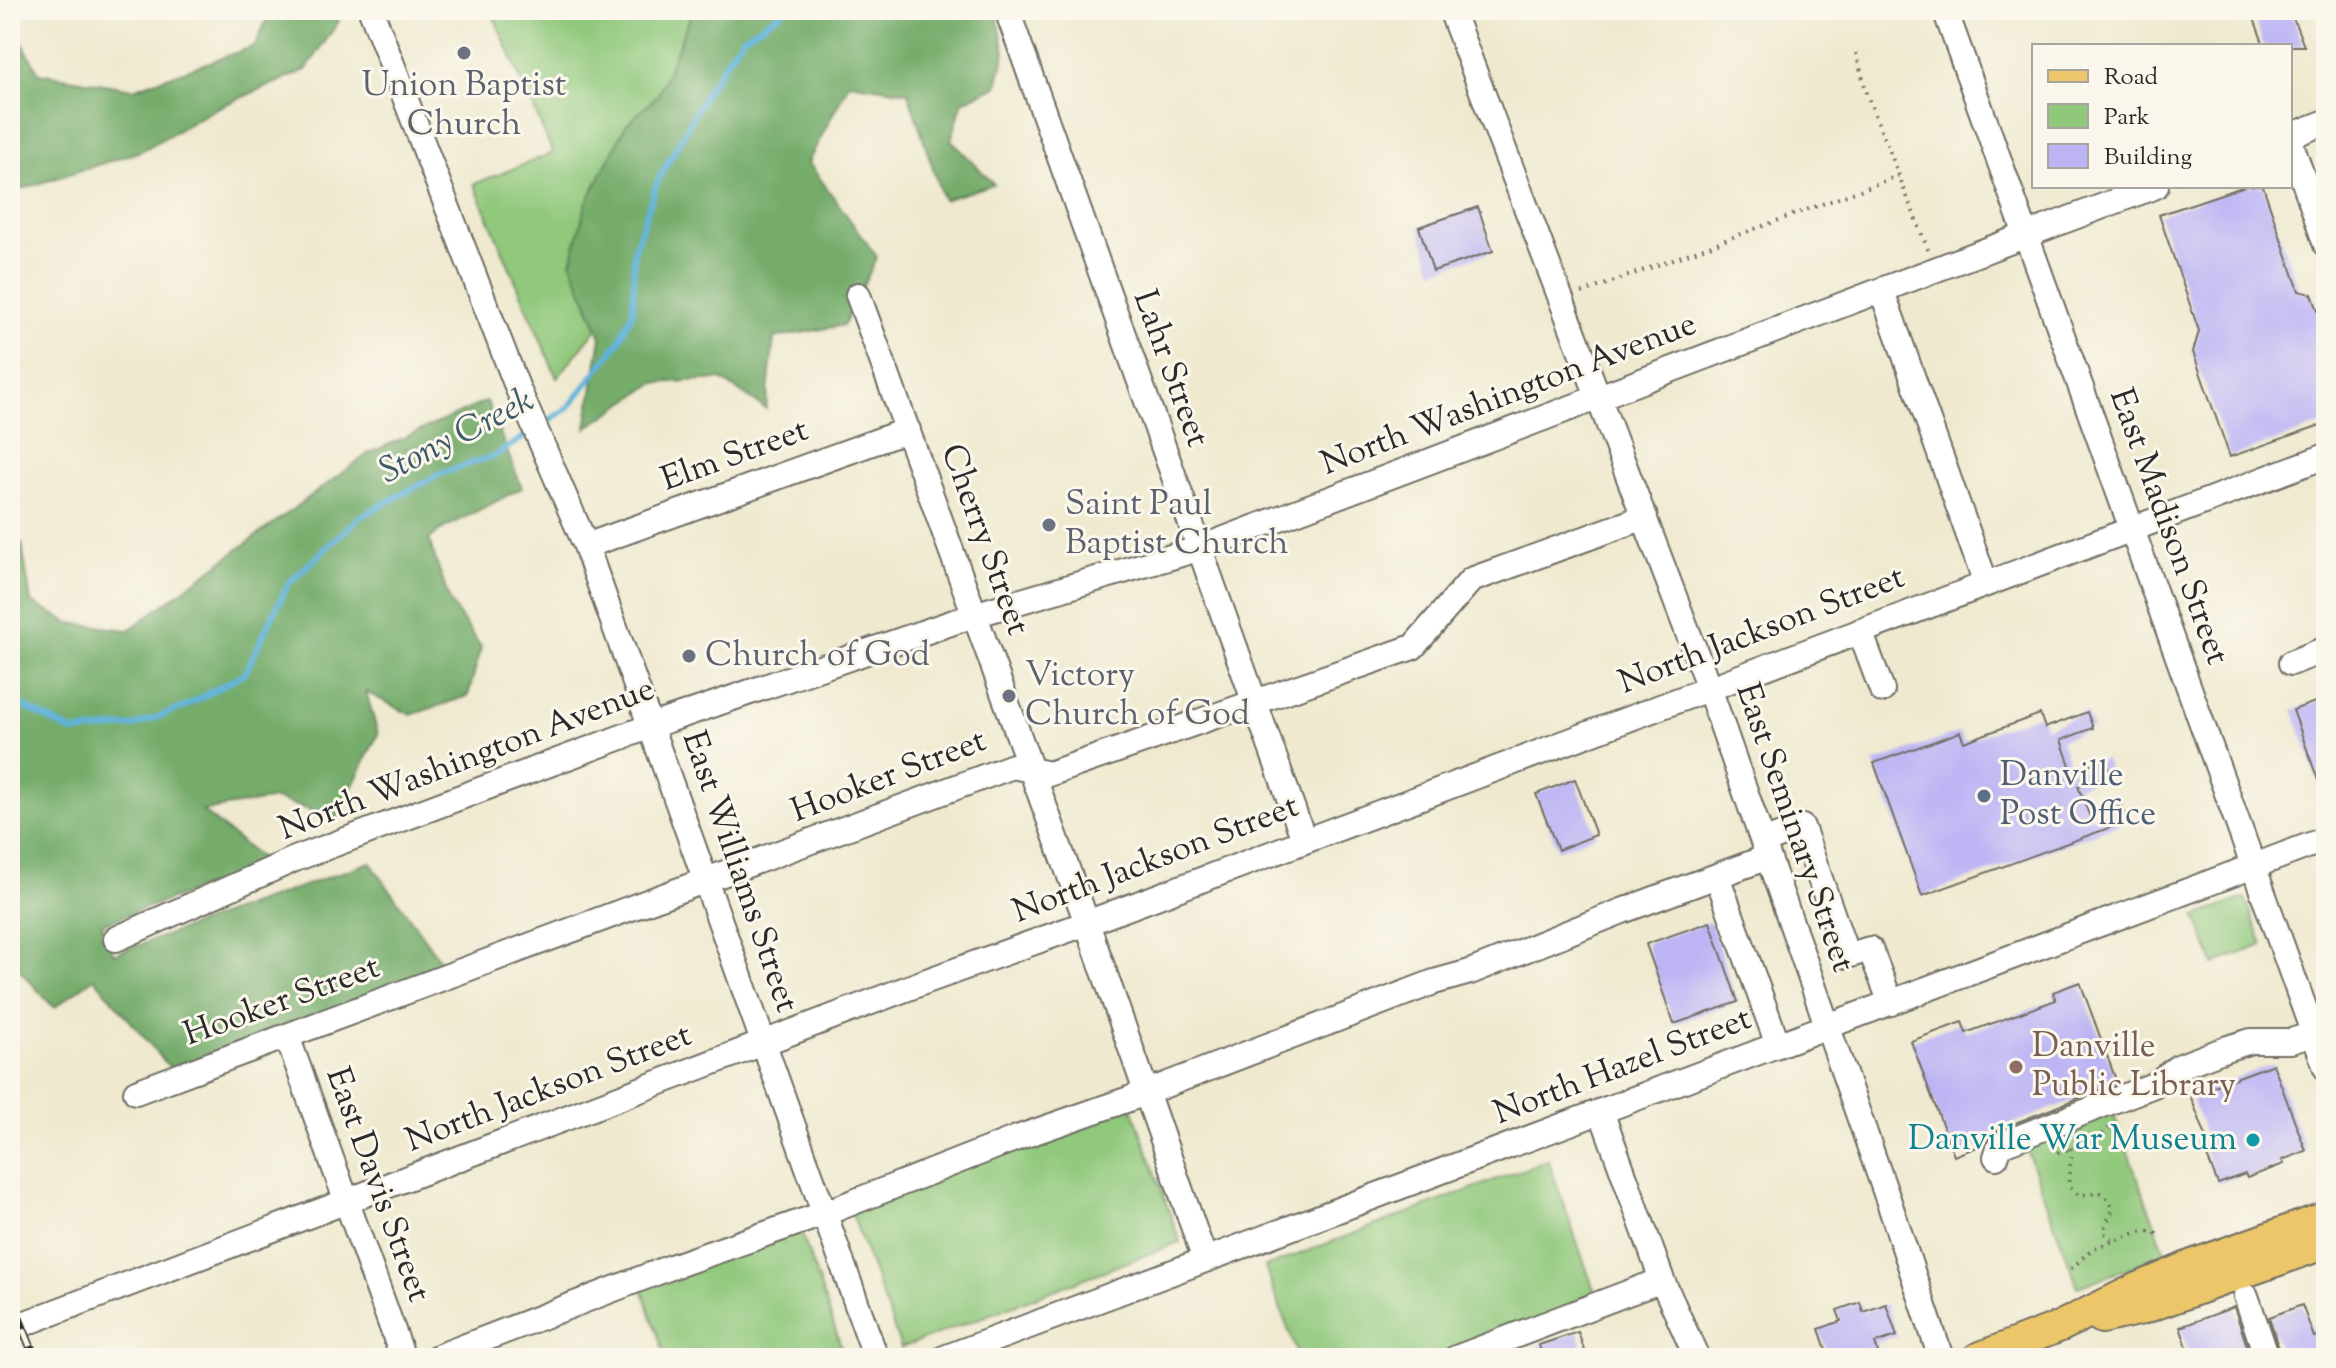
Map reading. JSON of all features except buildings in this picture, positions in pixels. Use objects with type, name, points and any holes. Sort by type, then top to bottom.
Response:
[{"type":"main road","points":[[1978,1358],[2061,1326],[2195,1264],[2326,1217]]},
{"type":"main road","points":[[2061,1326],[2142,1309],[2326,1243]]},
{"type":"street","name":"East Williams Street","points":[[371,10],[518,389],[586,546],[876,1358]]},
{"type":"street","name":"Lahr Street","points":[[1007,10],[1304,840]]},
{"type":"street","name":"East Seminary Street","points":[[1451,10],[1709,688],[1941,1358]]},
{"type":"street","name":"East Madison Street","points":[[1945,10],[2253,866],[2320,1032],[2326,1068]]},
{"type":"street","points":[[2292,137],[2326,122]]},
{"type":"street","points":[[2292,144],[2326,245]]},
{"type":"street","name":"North Washington Avenue","points":[[116,939],[295,859],[651,726],[974,615],[1198,549],[2151,188]]},
{"type":"street","points":[[1882,291],[1986,584]]},
{"type":"street","name":"Cherry Street","points":[[858,295],[1087,923],[1205,1260]]},
{"type":"street","name":"Elm Street","points":[[586,546],[908,430]]},
{"type":"street","name":"North Jackson Street","points":[[10,1329],[2326,456]]},
{"type":"street","name":"Hooker Street","points":[[136,1092],[1013,766],[1049,774],[1413,647],[1471,580],[1645,517]]},
{"type":"street","points":[[1860,631],[1882,690]]},
{"type":"street","points":[[2291,663],[2326,649]]},
{"type":"street","points":[[435,1358],[1434,982],[1470,972],[1717,876],[1802,827],[1847,956],[1870,949],[1891,1003]]},
{"type":"street","name":"North Hazel Street","points":[[944,1358],[2326,839]]},
{"type":"street","points":[[1717,876],[1778,1045]]},
{"type":"street","points":[[1996,1157],[2000,1145],[2154,1085],[2187,1063],[2251,1041],[2291,1041],[2320,1032]]},
{"type":"street","name":"East Davis Street","points":[[287,1036],[403,1358]]},
{"type":"street","points":[[1601,1111],[1662,1280],[1697,1358]]},
{"type":"street","points":[[1456,1358],[1662,1280]]},
{"type":"street","points":[[2246,1296],[2267,1358]]},
{"type":"path","points":[[1856,53],[1867,94],[1929,251]]},
{"type":"path","points":[[1582,293],[1898,176]]},
{"type":"path","points":[[2070,1148],[2073,1159],[2066,1182],[2079,1195],[2101,1193],[2108,1199],[2113,1209],[2104,1233],[2114,1241]]},
{"type":"path","points":[[2071,1269],[2092,1249],[2114,1241],[2145,1231],[2153,1231],[2160,1237]]},
{"type":"green space","points":[[271,10],[327,10],[339,21],[306,70],[217,108],[141,151],[10,193],[10,20],[39,73],[133,89],[255,46]]},
{"type":"green space","points":[[491,10],[743,10],[597,328],[557,378],[474,184],[553,153]]},
{"type":"green space","points":[[693,10],[996,10],[1005,52],[997,86],[963,101],[951,140],[994,184],[943,200],[908,92],[849,83],[808,162],[877,257],[844,325],[774,338],[766,409],[721,379],[655,383],[586,428],[601,337],[571,263],[586,204],[626,125],[658,95]]},
{"type":"green space","points":[[487,401],[522,488],[440,530],[429,540],[450,602],[481,647],[468,696],[411,715],[366,692],[378,734],[337,818],[274,799],[202,811],[268,864],[102,924],[114,954],[370,862],[451,976],[171,1069],[94,978],[54,1008],[10,959],[10,539],[22,544],[31,602],[69,623],[129,630],[369,453]]},
{"type":"green space","points":[[2245,898],[2263,945],[2214,964],[2196,916]]},
{"type":"green space","points":[[1129,1099],[1180,1242],[901,1348],[848,1203]]},
{"type":"green space","points":[[2112,1110],[2166,1254],[2078,1287],[2024,1143]]},
{"type":"green space","points":[[1548,1160],[1599,1304],[1456,1358],[1299,1358],[1265,1267]]},
{"type":"green space","points":[[798,1222],[845,1358],[666,1358],[639,1280]]},
{"type":"waterway","name":"Stony Creek","points":[[539,427],[569,407],[619,342],[633,311],[634,250],[657,183],[707,90],[743,37],[786,10]]},
{"type":"waterway","name":"Stony Creek","points":[[10,691],[21,705],[73,732],[134,726],[184,707],[245,673],[288,584],[359,517],[440,474],[496,455],[530,433]]},
{"type":"railway","points":[[10,1296],[35,1358]]},
{"type":"place","name":"Union Baptist Church","points":[[464,53]]},
{"type":"place","name":"Saint Paul Baptist Church","points":[[1049,525]]},
{"type":"place","name":"Church of God","points":[[689,656]]},
{"type":"place","name":"Victory Church of God","points":[[1009,696]]},
{"type":"place","name":"Danville Post Office","points":[[1984,796]]},
{"type":"place","name":"Danville Public Library","points":[[2016,1067]]},
{"type":"place","name":"Danville War Museum","points":[[2253,1140]]}]
